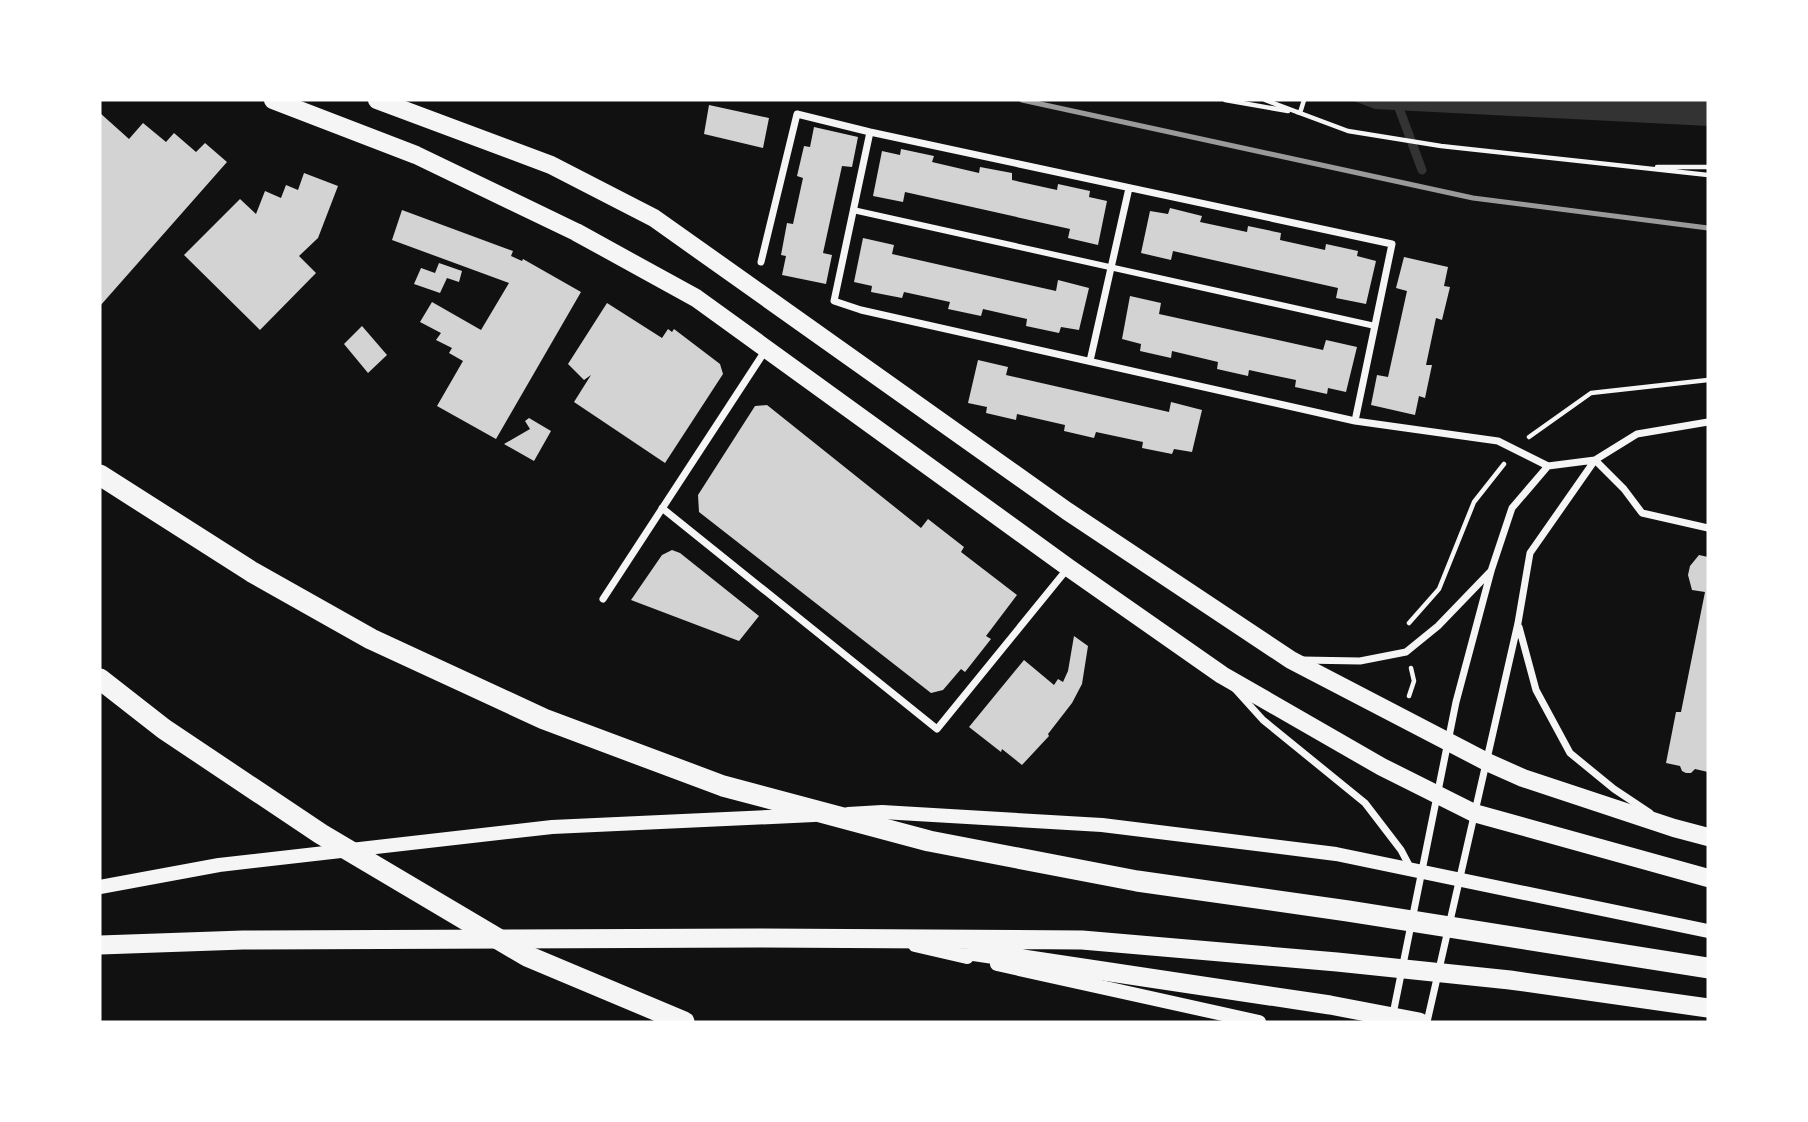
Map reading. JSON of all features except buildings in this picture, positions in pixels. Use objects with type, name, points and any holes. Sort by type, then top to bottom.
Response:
[{"type":"highway","points":[[100,475],[252,572],[371,639],[544,719],[723,786],[929,841],[1137,881],[1348,911],[1708,968]]},
{"type":"highway","points":[[100,678],[164,729],[321,834],[527,956],[684,1022]]},
{"type":"highway","points":[[890,939],[1330,1005],[1419,1022]]},
{"type":"highway","points":[[100,945],[243,940],[1082,940],[1338,961],[1510,980],[1708,1009]]},
{"type":"main road","points":[[273,100],[416,155],[576,232],[696,299],[1222,675],[1382,766],[1474,813],[1708,878]]},
{"type":"main road","points":[[377,100],[551,165],[654,218],[1067,511],[1291,660],[1523,778],[1708,837]]},
{"type":"main road","points":[[100,887],[219,865],[552,827],[882,812],[1102,825],[1336,854],[1708,931]]},
{"type":"main road","points":[[890,939],[1259,1022]]},
{"type":"street","points":[[761,262],[797,114],[1392,244],[1355,421]]},
{"type":"street","points":[[870,132],[834,301],[861,310],[1355,421],[1498,441],[1548,466],[1594,460],[1637,434],[1708,422]]},
{"type":"street","points":[[1090,361],[1129,188]]},
{"type":"street","points":[[853,211],[1375,326]]},
{"type":"street","points":[[603,599],[767,348]]},
{"type":"street","points":[[1594,460],[1624,489],[1642,513],[1708,528]]},
{"type":"street","points":[[1427,1022],[1518,624],[1530,554],[1594,460]]},
{"type":"street","points":[[1391,1022],[1456,702],[1491,571],[1512,508],[1548,466]]},
{"type":"street","points":[[662,508],[937,729],[1069,568]]},
{"type":"street","points":[[1291,660],[1360,661],[1406,652],[1438,626],[1491,571]]},
{"type":"street","points":[[1518,624],[1536,690],[1570,753],[1614,789],[1674,828]]},
{"type":"street","points":[[1222,675],[1262,720],[1365,803],[1401,850],[1419,886]]},
{"type":"path","points":[[1225,100],[1300,113]]},
{"type":"path","points":[[1265,100],[1348,131],[1433,145],[1708,175]]},
{"type":"path","points":[[1300,113],[1304,100]]},
{"type":"path","points":[[1636,167],[1708,167]]},
{"type":"shaded area","points":[[1351,100],[1708,100],[1708,126],[1375,109]]},
{"type":"waterway","points":[[1396,100],[1422,170]]},
{"type":"railway","points":[[1022,100],[1473,198],[1708,228]]}]
